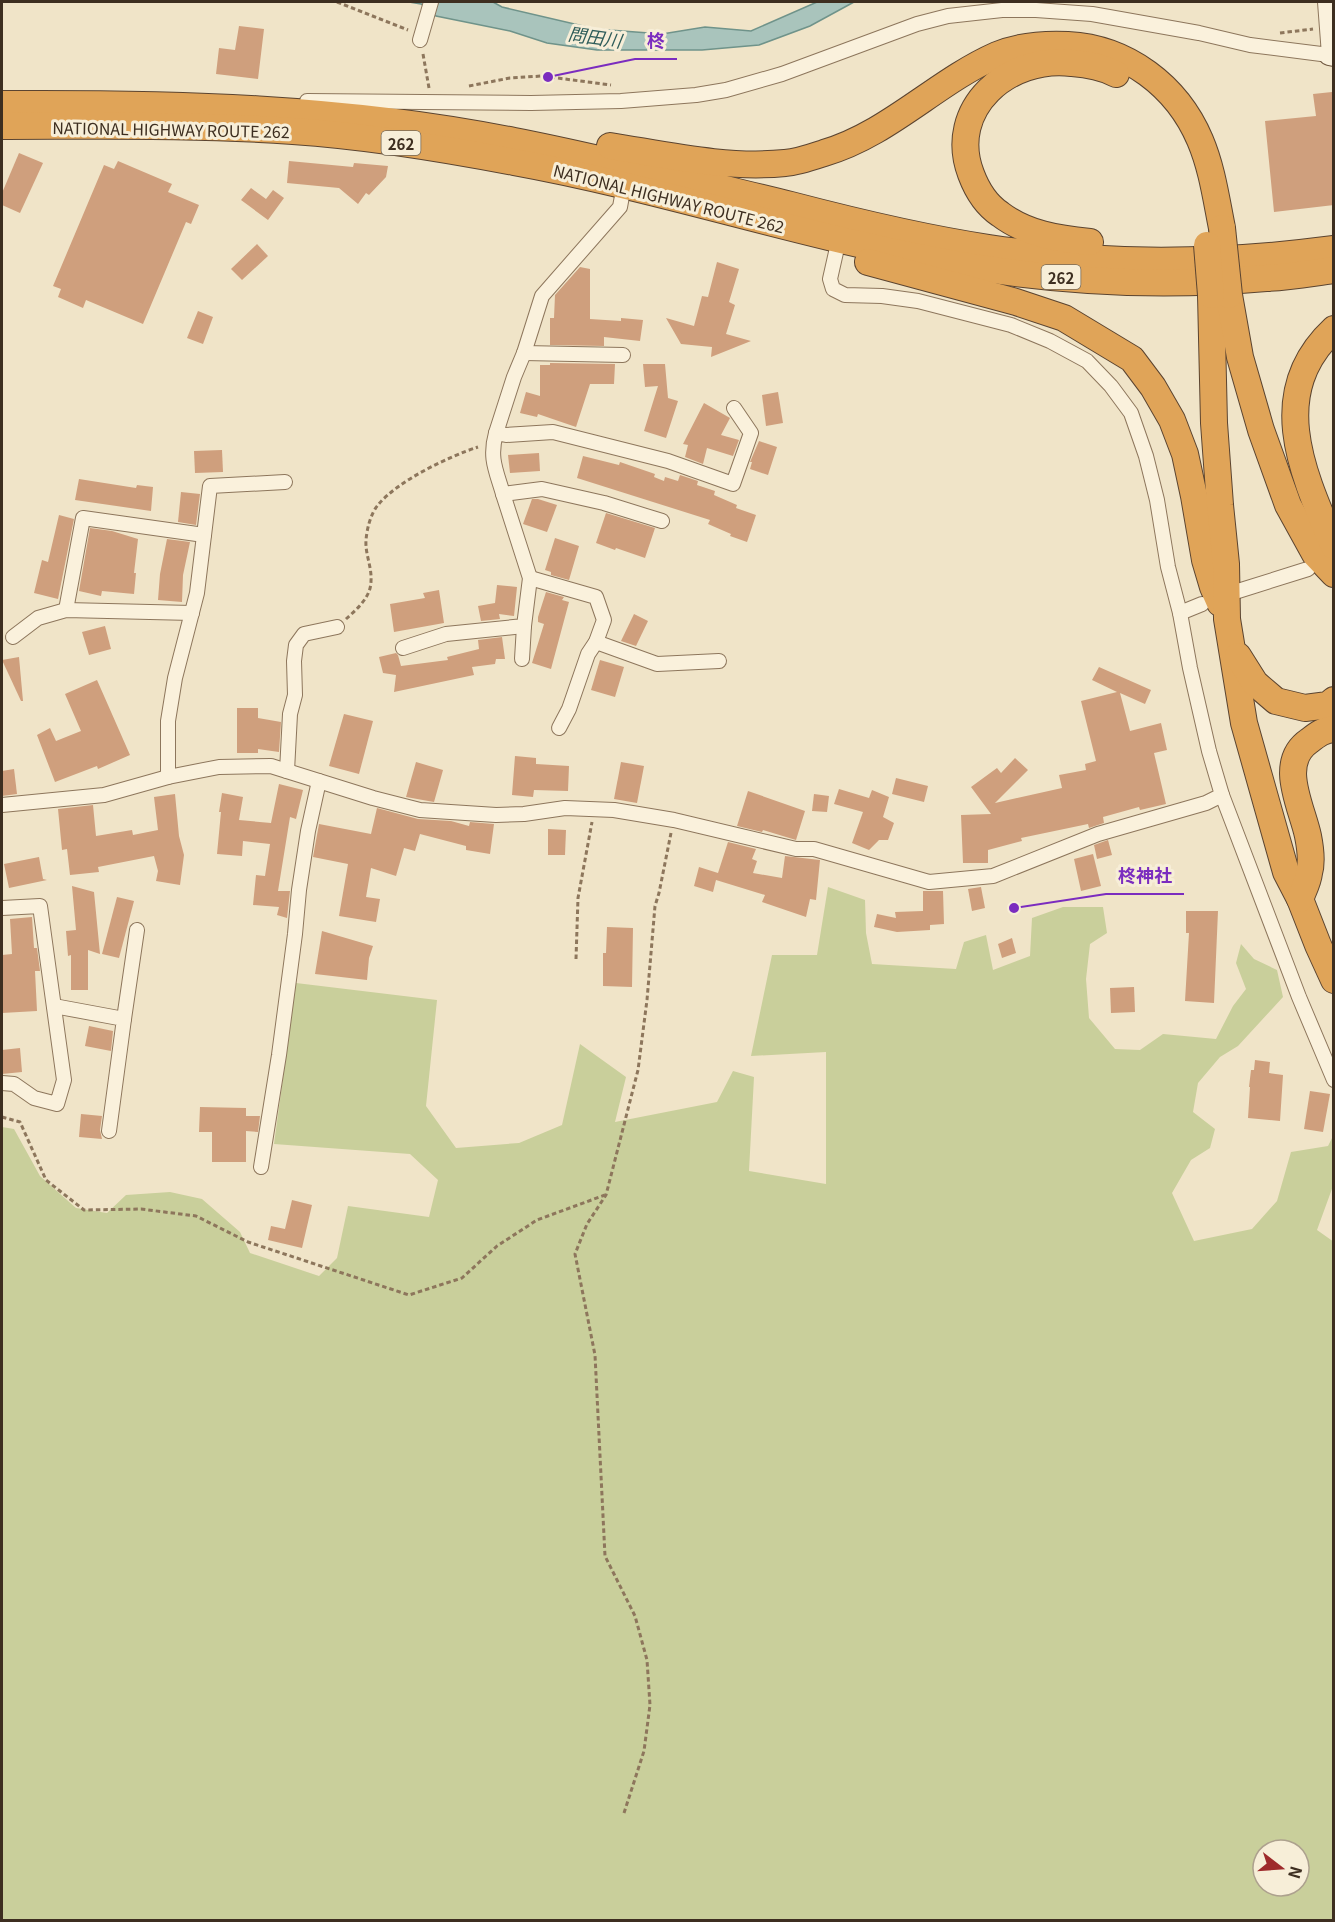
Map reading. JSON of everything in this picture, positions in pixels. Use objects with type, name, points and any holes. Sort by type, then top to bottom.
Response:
[{"type":"highway","points":[[437,127],[530,132],[686,158],[739,164],[786,163],[826,153],[862,139],[969,70],[999,54],[1044,44],[1087,46],[1117,55],[1146,71],[1169,92],[1200,139],[1211,171],[1220,295],[1214,423],[1226,564],[1227,619],[1244,723],[1286,872],[1300,899],[1334,980]]},
{"type":"highway","points":[[1160,260],[1108,244],[1062,240],[1032,232],[999,214],[978,193],[966,161],[967,128],[975,108],[992,85],[1019,69],[1056,61],[1088,64],[1112,72],[1137,86],[1166,115],[1180,137],[1214,228]]},
{"type":"highway","name":"NATIONAL HIGHWAY ROUTE 262","points":[[2,104],[110,104],[269,109],[437,127],[597,158],[869,225],[990,248],[1063,257],[1160,260],[1294,255],[1334,249]]},
{"type":"highway","name":"NATIONAL HIGHWAY ROUTE 262","points":[[2,126],[194,126],[293,131],[439,148],[624,185],[793,228],[837,247]]},
{"type":"highway","points":[[837,247],[1064,318],[1132,358],[1153,387],[1172,420],[1194,496],[1205,560],[1213,587],[1227,619]]},
{"type":"highway","name":"262","points":[[837,247],[1032,275],[1121,281],[1227,281],[1334,270]]},
{"type":"highway","points":[[1220,295],[1261,430],[1288,505],[1314,554],[1334,574]]},
{"type":"highway","points":[[1334,329],[1321,341],[1303,370],[1294,409],[1297,448],[1308,485],[1334,546]]},
{"type":"highway","points":[[1232,645],[1246,672],[1276,701],[1305,708],[1328,705],[1334,700]]},
{"type":"highway","points":[[1300,899],[1310,871],[1308,837],[1296,796],[1293,776],[1295,759],[1305,743],[1324,730],[1334,729]]},
{"type":"street","points":[[421,36],[430,2]]},
{"type":"street","points":[[110,104],[621,101],[696,95],[726,90],[782,74],[917,24],[948,16],[1002,10],[1092,14],[1199,33],[1250,45],[1331,55],[1325,2]]},
{"type":"street","points":[[522,659],[530,578],[493,461],[492,448],[542,296],[620,207],[624,185]]},
{"type":"street","points":[[837,247],[830,279],[833,289],[845,295],[882,296],[918,301],[1011,325],[1050,341],[1087,361],[1111,386],[1131,413],[1146,456],[1157,500],[1168,567],[1180,613],[1197,699],[1222,795],[1299,997],[1334,1080]]},
{"type":"street","points":[[524,353],[623,355]]},
{"type":"street","points":[[496,433],[506,435],[553,432],[668,461],[733,484],[752,432],[734,408]]},
{"type":"street","points":[[168,777],[168,721],[175,678],[197,593],[210,486],[285,482]]},
{"type":"street","points":[[503,494],[542,489],[604,503],[662,521]]},
{"type":"street","points":[[66,610],[83,518],[204,534]]},
{"type":"street","points":[[1238,591],[1308,569]]},
{"type":"street","points":[[530,578],[597,597],[604,620],[596,642],[588,654],[569,709],[559,728]]},
{"type":"street","points":[[1180,613],[1202,604]]},
{"type":"street","points":[[13,637],[38,618],[66,610],[192,613]]},
{"type":"street","points":[[403,648],[446,634],[524,626]]},
{"type":"street","points":[[287,771],[290,714],[295,695],[296,645],[304,634],[337,627]]},
{"type":"street","points":[[596,642],[657,664],[720,661]]},
{"type":"street","points":[[2,805],[104,795],[168,777],[219,767],[271,766],[373,798],[420,810],[496,815],[524,814],[564,808],[614,810],[674,820],[796,849],[814,849],[929,882],[993,876],[1098,834],[1206,803],[1222,795]]},
{"type":"street","points":[[261,1167],[280,1044],[299,890],[319,781]]},
{"type":"street","points":[[2,908],[40,906],[64,1080],[57,1104],[34,1098],[14,1084],[2,1083]]},
{"type":"street","points":[[109,1131],[137,930]]},
{"type":"street","points":[[54,1006],[124,1020]]},
{"type":"path","points":[[337,2],[421,36],[430,91]]},
{"type":"path","points":[[1284,33],[1327,28]]},
{"type":"path","points":[[460,88],[510,78],[542,76],[614,85]]},
{"type":"path","points":[[337,627],[357,609],[368,594],[372,581],[366,540],[371,517],[377,505],[425,470],[463,452],[480,447],[492,448]]},
{"type":"path","points":[[576,959],[578,898],[593,817],[592,808]]},
{"type":"path","points":[[624,1813],[644,1751],[650,1705],[646,1660],[635,1616],[605,1556],[595,1355],[575,1254],[587,1224],[606,1195],[639,1070],[655,906],[674,820]]},
{"type":"path","points":[[2,1117],[20,1122],[46,1180],[84,1210],[141,1209],[196,1216],[248,1242],[409,1295],[462,1278],[497,1246],[537,1221],[606,1195]]},
{"type":"green space","points":[[828,887],[865,900],[866,933],[872,964],[956,969],[964,942],[986,935],[993,970],[1030,956],[1032,918],[1063,907],[1103,907],[1107,933],[1090,944],[1086,979],[1089,1018],[1115,1049],[1140,1050],[1163,1034],[1216,1039],[1233,1006],[1246,989],[1236,963],[1241,944],[1254,959],[1277,970],[1283,997],[1238,1046],[1220,1057],[1198,1083],[1193,1112],[1215,1129],[1210,1148],[1191,1160],[1172,1193],[1194,1241],[1252,1229],[1277,1201],[1291,1152],[1328,1146],[1333,1136],[1333,1186],[1317,1230],[1334,1242],[1333,1920],[2,1920],[2,1127],[14,1129],[40,1176],[76,1208],[107,1213],[126,1195],[170,1192],[202,1199],[240,1232],[250,1253],[319,1276],[337,1258],[348,1206],[429,1217],[438,1180],[410,1154],[274,1144],[296,983],[437,1000],[426,1106],[456,1148],[519,1143],[562,1125],[580,1044],[626,1077],[615,1122],[717,1102],[733,1071],[754,1077],[749,1171],[826,1184],[826,1052],[751,1056],[772,955],[817,955]]},
{"type":"water","name":"問田川","points":[[409,2],[493,2],[502,7],[596,29],[662,34],[705,27],[751,31],[817,2],[854,2],[810,26],[759,45],[702,50],[597,50],[547,43],[510,31],[436,16],[421,4]]},
{"type":"building","points":[[239,26],[264,29],[258,79],[216,74],[219,48],[235,50]]},
{"type":"building","points":[[1332,92],[1334,205],[1274,212],[1265,121],[1316,116],[1313,94]]},
{"type":"building","points":[[19,153],[43,163],[20,213],[2,205],[2,193]]},
{"type":"building","points":[[118,161],[172,184],[168,192],[199,205],[191,224],[186,222],[143,324],[86,300],[83,308],[58,297],[61,289],[53,286],[104,165],[114,169]]},
{"type":"building","points":[[289,161],[353,167],[354,163],[388,166],[386,177],[369,195],[366,193],[358,204],[339,188],[287,183]]},
{"type":"building","points":[[251,188],[266,199],[273,190],[284,198],[268,220],[241,200]]},
{"type":"building","points":[[257,244],[268,256],[242,280],[231,269]]},
{"type":"building","points":[[717,262],[739,269],[729,302],[735,305],[726,334],[751,341],[711,357],[712,347],[681,344],[666,318],[694,326],[702,296],[708,297]]},
{"type":"building","points":[[580,267],[590,269],[590,319],[643,320],[640,341],[604,337],[604,346],[550,345],[550,318],[554,318],[555,295]]},
{"type":"building","points":[[198,311],[213,317],[203,344],[187,338]]},
{"type":"building","points":[[550,363],[615,364],[614,384],[590,384],[576,427],[538,414],[537,417],[520,413],[526,392],[540,396],[540,365],[550,365]]},
{"type":"building","points":[[643,364],[665,364],[668,398],[678,401],[666,438],[644,431],[658,386],[645,387]]},
{"type":"building","points":[[778,392],[783,423],[766,426],[762,395]]},
{"type":"building","points":[[704,403],[730,418],[721,435],[739,440],[733,456],[707,448],[703,464],[685,457],[688,445],[683,444]]},
{"type":"building","points":[[759,441],[777,447],[768,475],[750,469],[752,462],[750,462]]},
{"type":"building","points":[[222,450],[223,472],[195,473],[194,451]]},
{"type":"building","points":[[539,453],[540,471],[510,473],[508,455]]},
{"type":"building","points":[[583,456],[619,465],[620,462],[655,474],[654,477],[664,481],[665,477],[678,481],[680,475],[698,481],[697,485],[715,491],[714,495],[737,505],[736,508],[756,515],[747,542],[708,524],[710,520],[577,478]]},
{"type":"building","points":[[79,479],[136,488],[137,485],[153,487],[151,511],[75,500]]},
{"type":"building","points":[[181,492],[200,494],[196,525],[178,522]]},
{"type":"building","points":[[532,499],[557,505],[547,532],[523,524]]},
{"type":"building","points":[[606,513],[655,528],[645,558],[596,543]]},
{"type":"building","points":[[59,515],[74,519],[58,599],[34,593],[42,560],[48,562]]},
{"type":"building","points":[[90,528],[112,531],[138,539],[134,594],[102,591],[101,596],[79,591]]},
{"type":"building","points":[[555,538],[579,546],[569,580],[551,575],[551,572],[545,570]]},
{"type":"building","points":[[167,539],[190,542],[183,575],[182,602],[158,600],[160,574]]},
{"type":"building","points":[[497,585],[517,587],[514,616],[499,614],[500,619],[481,621],[478,606],[495,603]]},
{"type":"building","points":[[439,590],[444,623],[394,632],[390,604],[425,598],[423,593]]},
{"type":"building","points":[[546,592],[564,597],[562,600],[569,602],[551,669],[532,663],[544,624],[538,622],[538,617]]},
{"type":"building","points":[[634,614],[648,621],[636,646],[621,641]]},
{"type":"building","points":[[105,626],[111,649],[89,655],[82,632]]},
{"type":"building","points":[[502,637],[505,659],[496,659],[495,664],[472,667],[474,675],[394,692],[396,675],[383,673],[379,657],[396,653],[401,666],[448,660],[447,657],[479,649],[478,640]]},
{"type":"building","points":[[19,657],[23,701],[2,660]]},
{"type":"building","points":[[600,660],[624,667],[615,697],[591,690]]},
{"type":"building","points":[[1099,667],[1151,690],[1145,704],[1120,693],[1130,731],[1161,723],[1167,750],[1154,753],[1166,804],[1140,810],[1139,807],[1103,817],[1104,823],[1089,828],[1088,824],[1021,838],[1022,841],[988,850],[988,863],[963,863],[961,815],[991,814],[971,787],[997,768],[1001,773],[1015,758],[1028,770],[995,803],[1062,788],[1059,775],[1086,770],[1085,764],[1096,761],[1081,701],[1117,692],[1092,680]]},
{"type":"building","points":[[97,680],[130,755],[98,769],[97,766],[55,782],[37,735],[50,728],[56,741],[81,731],[65,694]]},
{"type":"building","points":[[237,708],[258,708],[258,718],[281,722],[279,752],[258,749],[258,753],[237,753]]},
{"type":"building","points":[[344,714],[373,721],[359,774],[329,766]]},
{"type":"building","points":[[515,756],[536,758],[536,764],[569,766],[568,791],[534,790],[533,797],[512,795]]},
{"type":"building","points":[[416,762],[443,770],[434,802],[406,797]]},
{"type":"building","points":[[621,762],[644,766],[637,803],[614,799]]},
{"type":"building","points":[[14,769],[17,794],[2,796],[2,771]]},
{"type":"building","points":[[896,778],[928,786],[924,802],[892,794]]},
{"type":"building","points":[[279,784],[303,790],[296,819],[290,817],[278,891],[290,891],[287,918],[277,915],[279,907],[253,905],[256,875],[265,876],[270,844],[243,841],[242,856],[217,854],[222,793],[243,797],[239,820],[271,823]]},
{"type":"building","points":[[839,789],[869,798],[872,790],[889,797],[883,817],[894,823],[888,840],[879,840],[869,850],[852,843],[863,812],[834,804]]},
{"type":"building","points":[[748,791],[805,811],[796,840],[763,830],[762,832],[737,826]]},
{"type":"building","points":[[175,794],[179,836],[184,855],[180,885],[156,881],[158,871],[154,856],[98,867],[99,872],[70,875],[67,849],[62,850],[58,809],[93,805],[96,836],[132,830],[133,835],[158,830],[154,797]]},
{"type":"building","points":[[814,794],[829,796],[827,812],[812,811]]},
{"type":"building","points":[[377,808],[418,819],[451,821],[469,826],[470,822],[494,824],[490,854],[466,850],[466,846],[420,834],[415,851],[404,848],[396,876],[371,868],[366,897],[380,899],[376,922],[339,916],[348,864],[313,857],[319,824],[371,834]]},
{"type":"building","points":[[548,829],[566,830],[565,855],[548,855]]},
{"type":"building","points":[[1108,840],[1112,855],[1097,859],[1094,845]]},
{"type":"building","points":[[728,842],[756,849],[752,859],[757,861],[753,873],[782,878],[785,856],[820,860],[816,900],[810,899],[806,917],[762,902],[765,895],[716,880],[713,892],[694,886],[699,867],[718,873]]},
{"type":"building","points":[[1093,854],[1101,886],[1081,891],[1074,859]]},
{"type":"building","points":[[39,857],[43,879],[47,880],[9,888],[4,864]]},
{"type":"building","points":[[72,886],[94,892],[100,954],[88,950],[88,990],[71,990],[71,955],[68,956],[66,931],[76,930]]},
{"type":"building","points":[[981,887],[985,908],[972,911],[968,889]]},
{"type":"building","points":[[923,891],[943,891],[944,924],[930,925],[930,930],[897,932],[874,927],[877,914],[896,918],[895,912],[923,911]]},
{"type":"building","points":[[117,897],[134,901],[119,958],[102,954]]},
{"type":"building","points":[[1186,911],[1218,911],[1214,1003],[1185,1001],[1189,933],[1186,933]]},
{"type":"building","points":[[32,917],[34,948],[37,948],[40,971],[35,971],[37,1011],[2,1013],[2,955],[12,954],[10,919]]},
{"type":"building","points":[[607,927],[633,928],[632,987],[603,986],[603,953],[606,953]]},
{"type":"building","points":[[322,931],[373,946],[369,958],[367,980],[315,974]]},
{"type":"building","points":[[1012,938],[1016,953],[1002,958],[998,944]]},
{"type":"building","points":[[1134,987],[1135,1012],[1111,1013],[1110,988]]},
{"type":"building","points":[[89,1026],[113,1031],[111,1051],[85,1046]]},
{"type":"building","points":[[20,1048],[22,1072],[2,1074],[2,1050]]},
{"type":"building","points":[[1255,1060],[1270,1062],[1269,1073],[1283,1075],[1280,1121],[1248,1118],[1251,1070],[1254,1070]]},
{"type":"building","points":[[1310,1091],[1330,1094],[1323,1132],[1304,1129]]},
{"type":"building","points":[[200,1107],[246,1108],[246,1116],[260,1116],[258,1132],[246,1131],[246,1162],[212,1162],[212,1132],[199,1132]]},
{"type":"building","points":[[81,1114],[102,1116],[100,1130],[102,1139],[79,1137]]},
{"type":"building","points":[[292,1200],[312,1205],[302,1248],[268,1240],[271,1226],[285,1229]]},
{"type":"place","name":"柊","points":[[548,77]]},
{"type":"place","name":"柊神社","points":[[1014,908]]}]
